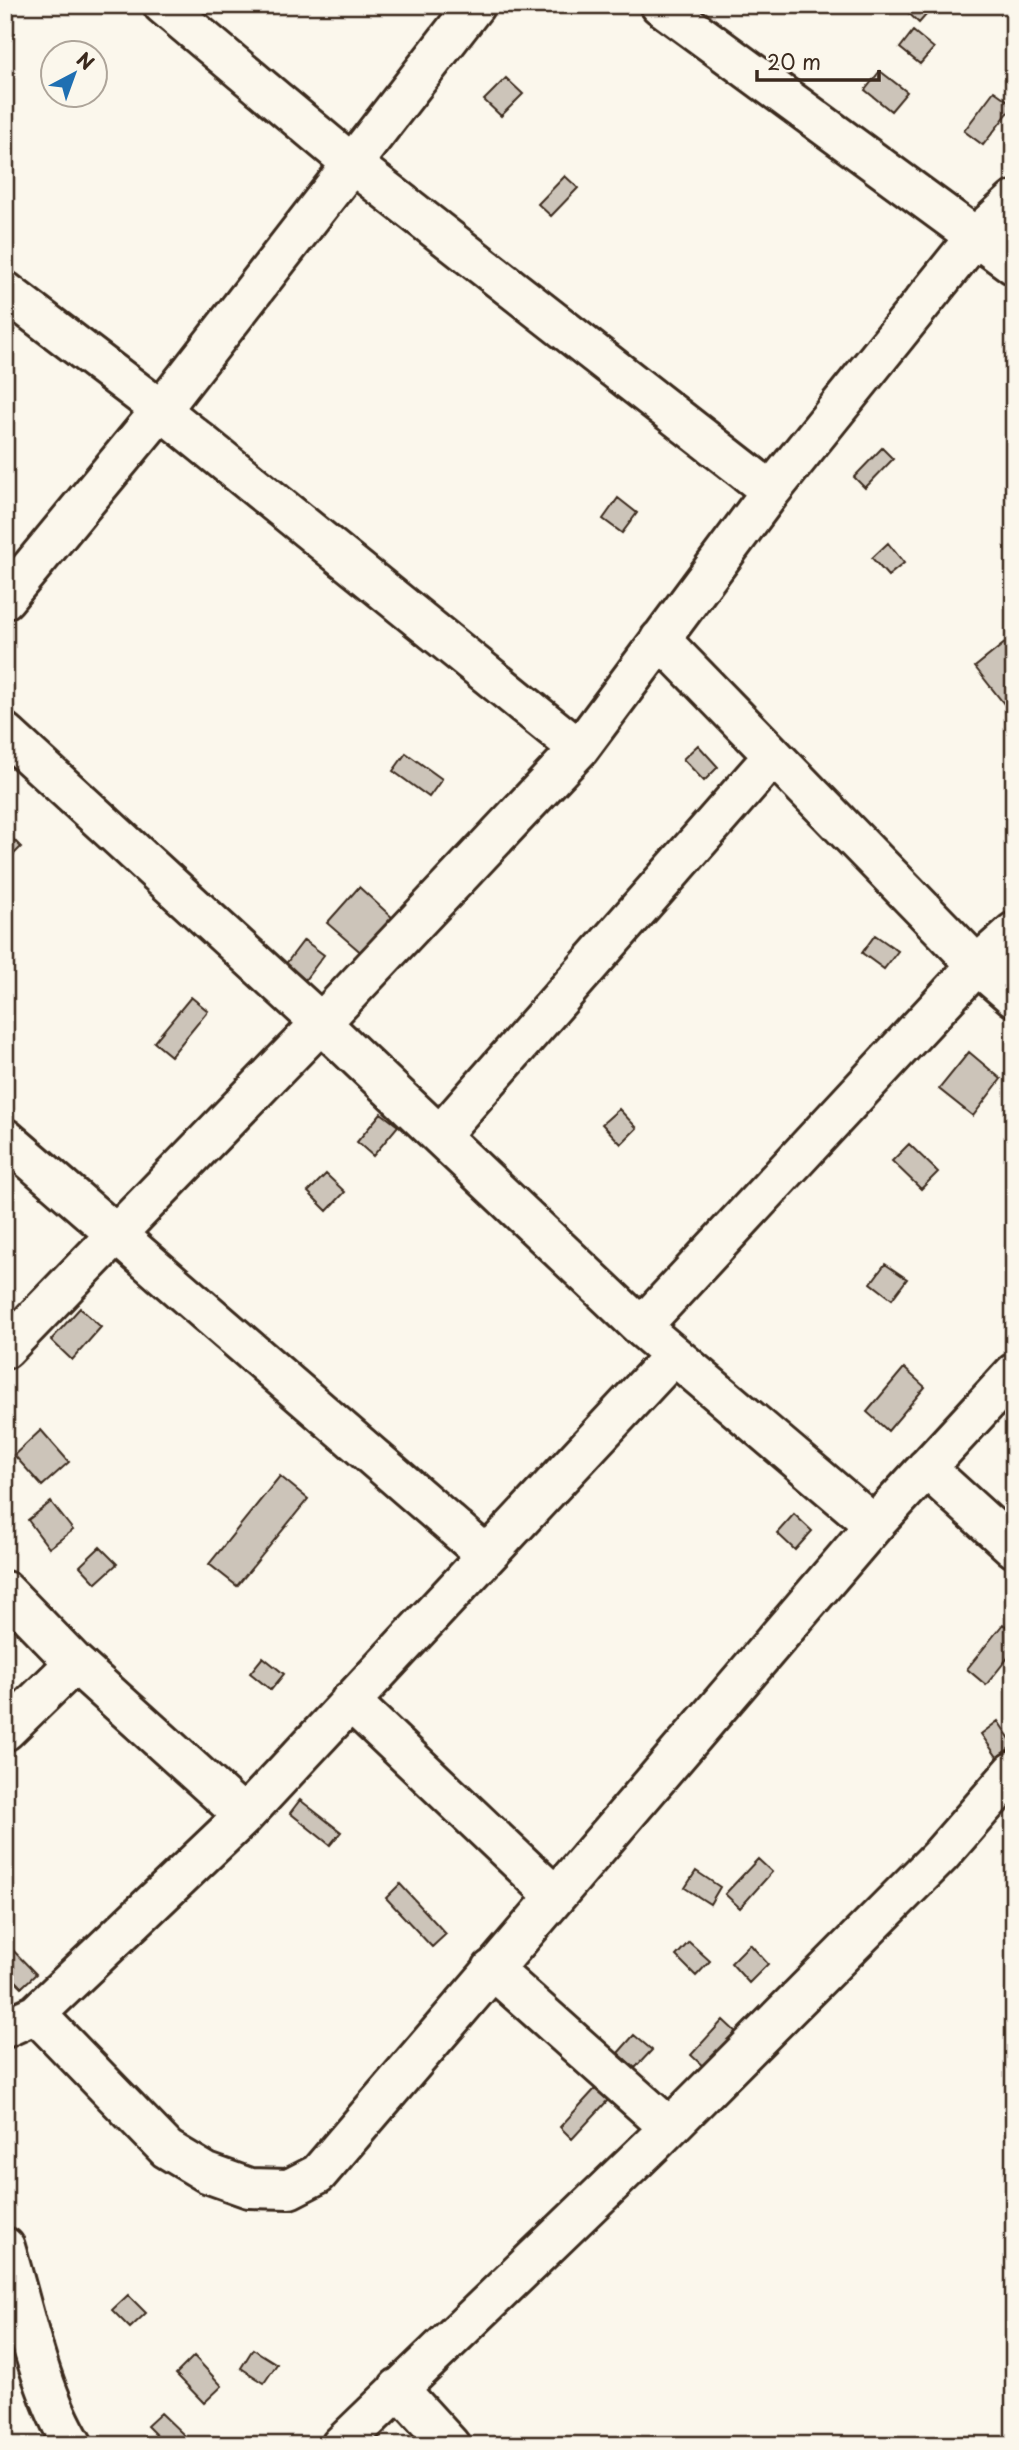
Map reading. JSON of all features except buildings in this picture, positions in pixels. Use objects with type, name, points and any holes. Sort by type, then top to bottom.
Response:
[{"type":"street","points":[[163,5],[351,163],[771,492]]},
{"type":"street","points":[[5,599],[161,410],[475,5]]},
{"type":"street","points":[[660,5],[1014,265]]},
{"type":"street","points":[[5,1349],[321,1023],[579,749],[771,492],[976,236],[1014,201]]},
{"type":"street","points":[[5,290],[161,410],[579,749]]},
{"type":"street","points":[[660,639],[977,965],[1014,997]]},
{"type":"street","points":[[5,733],[321,1023],[641,1327],[874,1525]]},
{"type":"street","points":[[440,1135],[773,756]]},
{"type":"street","points":[[641,1327],[977,965],[1014,932]]},
{"type":"street","points":[[5,1138],[485,1554]]},
{"type":"street","points":[[673,1356],[485,1554],[244,1816],[20,2021],[167,2149],[207,2173],[249,2188],[289,2189],[318,2174],[874,1525],[1014,1373]]},
{"type":"street","points":[[926,1468],[1014,1548]]},
{"type":"street","points":[[5,1591],[75,1663],[244,1816]]},
{"type":"street","points":[[5,1731],[75,1663]]},
{"type":"street","points":[[350,1701],[555,1896]]},
{"type":"street","points":[[341,2445],[669,2127],[941,1855],[1014,1771]]},
{"type":"street","points":[[492,1969],[669,2127]]},
{"type":"street","points":[[5,2248],[44,2377],[63,2428],[74,2445]]},
{"type":"street","points":[[398,2388],[450,2445]]}]
